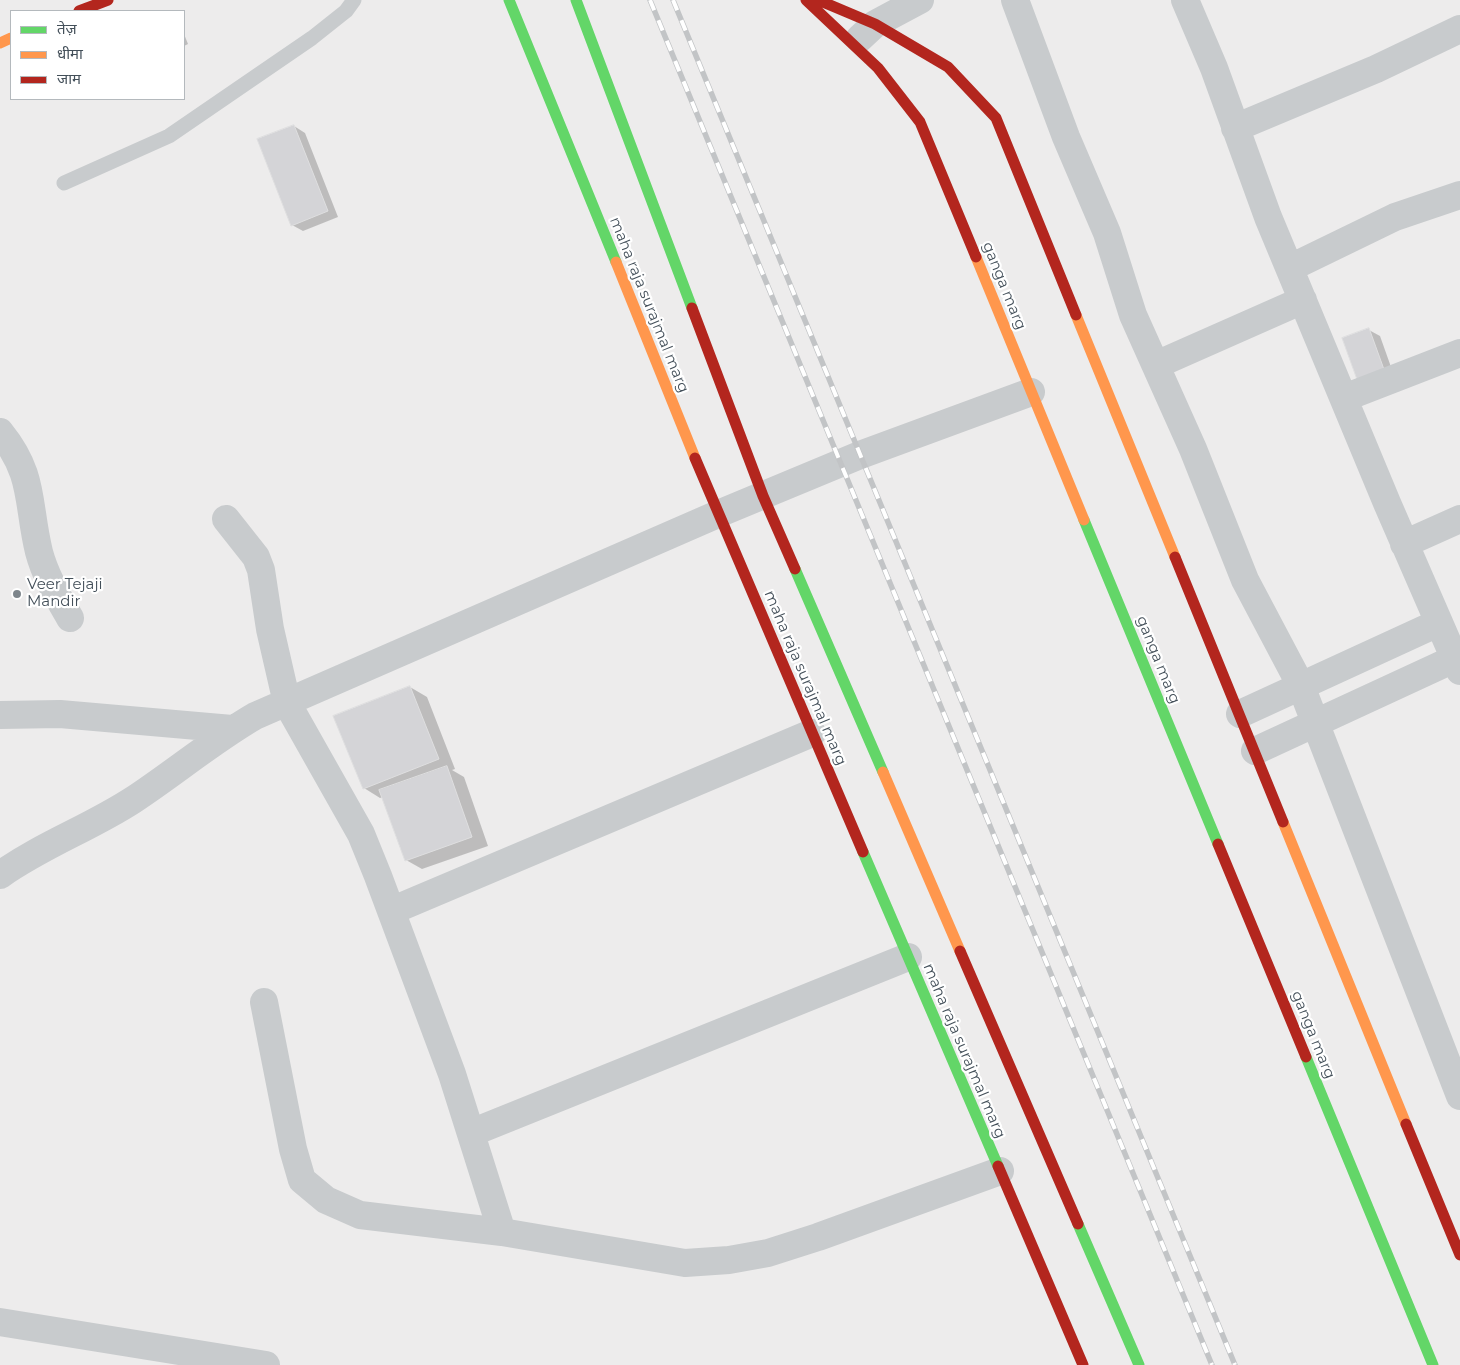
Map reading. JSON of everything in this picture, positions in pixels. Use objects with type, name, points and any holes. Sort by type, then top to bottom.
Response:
[{"type":"street","points":[[82,10],[108,0]]},
{"type":"street","name":"maha raja surajmal marg","points":[[509,0],[718,514],[1082,1365]]},
{"type":"street","points":[[576,0],[763,496],[1140,1365]]},
{"type":"street","name":"ganga marg","points":[[806,0],[878,68],[920,122],[1433,1365]]},
{"type":"street","points":[[818,0],[875,24],[948,67],[996,118],[1460,1255]]},
{"type":"street","points":[[854,45],[875,24],[920,0]]},
{"type":"street","points":[[1015,0],[1066,137],[1107,233],[1133,315],[1193,449],[1245,580],[1301,686],[1317,723],[1460,1096]]},
{"type":"street","points":[[1185,0],[1303,300],[1404,544],[1457,665],[1255,751]]},
{"type":"street","points":[[1236,128],[1376,69],[1460,29]]},
{"type":"street","points":[[1290,268],[1395,217],[1460,195]]},
{"type":"street","points":[[1156,365],[1303,300]]},
{"type":"street","points":[[1344,398],[1460,353]]},
{"type":"street","points":[[0,874],[29,855],[132,800],[232,729],[255,716],[462,624],[718,514],[860,455],[1031,392]]},
{"type":"street","points":[[0,432],[15,452],[26,476],[39,552],[53,590],[70,618]]},
{"type":"street","points":[[226,519],[248,544],[261,570],[270,630],[287,703],[360,834],[452,1074],[502,1232]]},
{"type":"street","points":[[1404,544],[1460,519]]},
{"type":"street","points":[[1240,714],[1438,623]]},
{"type":"street","points":[[0,716],[60,714],[232,729]]},
{"type":"street","points":[[391,911],[812,733]]},
{"type":"street","points":[[471,1133],[908,957]]},
{"type":"street","points":[[264,1002],[293,1149],[302,1180],[326,1200],[360,1214],[502,1232],[686,1263],[729,1260],[768,1253],[818,1237],[1000,1171]]},
{"type":"street","points":[[0,1322],[251,1364]]},
{"type":"lane","points":[[64,183],[169,136],[312,38],[346,11],[354,0]]},
{"type":"building","points":[[294,125],[328,211],[291,226],[257,139]]},
{"type":"building","points":[[1369,328],[1386,375],[1359,385],[1342,338]]},
{"type":"building","points":[[410,686],[439,759],[363,789],[333,716]]},
{"type":"building","points":[[447,766],[472,837],[405,861],[379,790]]},
{"type":"railway","points":[[650,0],[1212,1365]]},
{"type":"railway","points":[[673,0],[1235,1365]]},
{"type":"traffic: fast","points":[[509,0],[616,262]]},
{"type":"traffic: fast","points":[[576,0],[692,308]]},
{"type":"traffic: fast","points":[[1084,520],[1218,844]]},
{"type":"traffic: fast","points":[[795,569],[883,772]]},
{"type":"traffic: fast","points":[[863,852],[998,1166]]},
{"type":"traffic: fast","points":[[1306,1057],[1433,1365]]},
{"type":"traffic: fast","points":[[1078,1224],[1139,1365]]},
{"type":"traffic: slow","points":[[0,43],[10,38]]},
{"type":"traffic: slow","points":[[976,257],[1084,520]]},
{"type":"traffic: slow","points":[[616,262],[695,458]]},
{"type":"traffic: slow","points":[[1076,315],[1175,557]]},
{"type":"traffic: slow","points":[[883,772],[960,951]]},
{"type":"traffic: slow","points":[[1283,822],[1406,1124]]},
{"type":"traffic: jam","points":[[82,10],[108,0]]},
{"type":"traffic: jam","points":[[806,0],[878,68],[920,122],[976,257]]},
{"type":"traffic: jam","points":[[818,0],[875,24],[948,67],[996,118],[1076,315]]},
{"type":"traffic: jam","points":[[692,308],[763,496],[795,569]]},
{"type":"traffic: jam","points":[[695,458],[863,852]]},
{"type":"traffic: jam","points":[[1175,557],[1283,822]]},
{"type":"traffic: jam","points":[[1218,844],[1306,1057]]},
{"type":"traffic: jam","points":[[960,951],[1078,1224]]},
{"type":"traffic: jam","points":[[1406,1124],[1460,1255]]},
{"type":"traffic: jam","points":[[998,1166],[1083,1365]]},
{"type":"place","name":"Veer Tejaji Mandir","points":[[17,594]]}]
